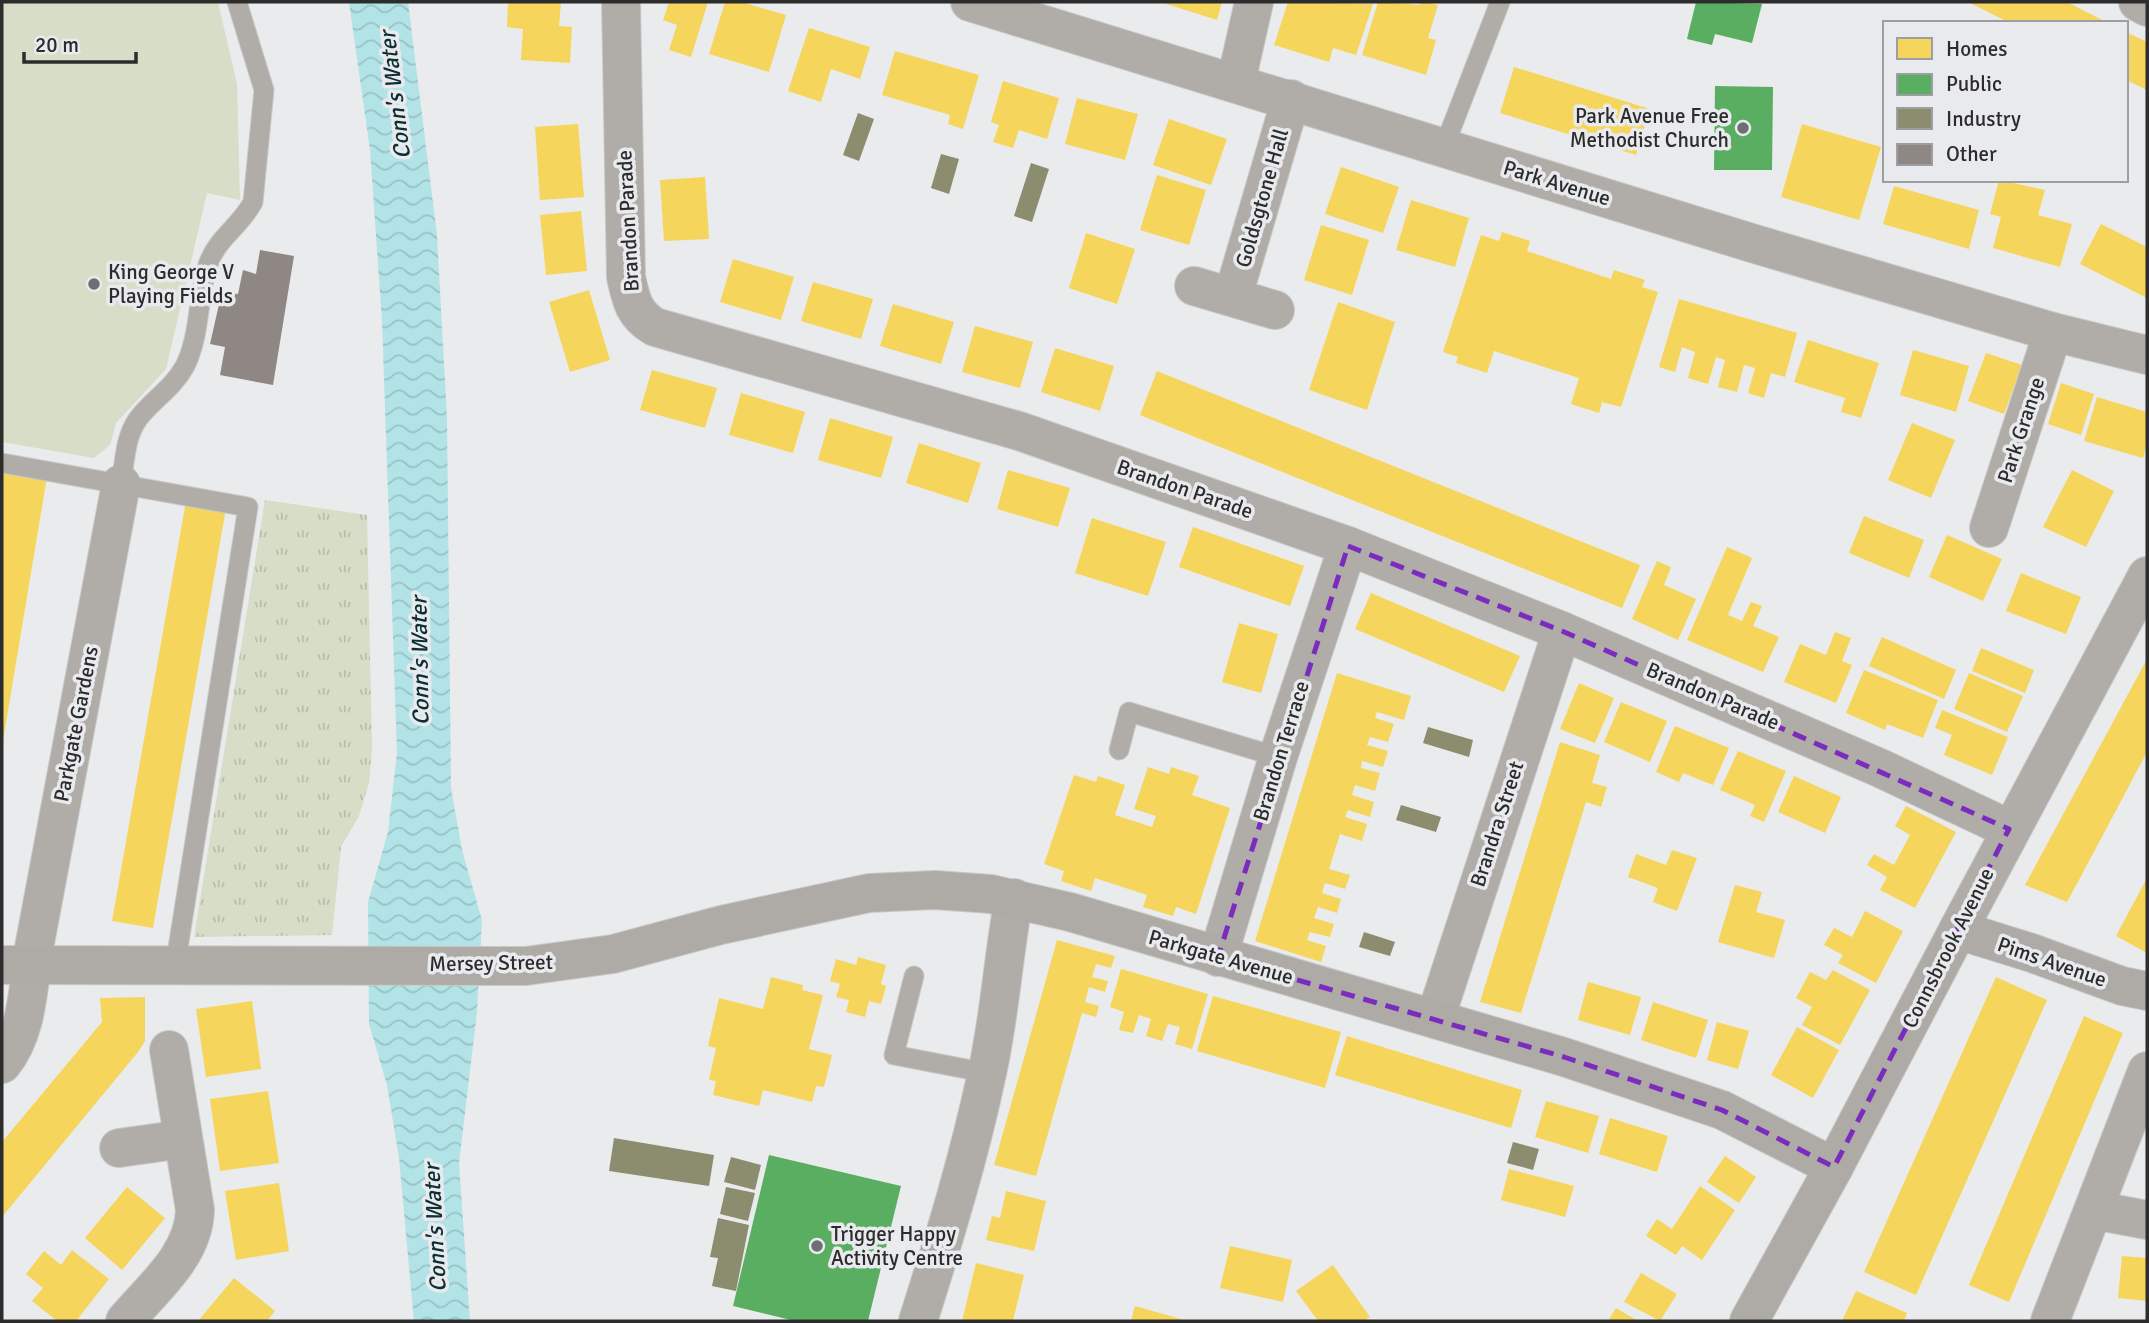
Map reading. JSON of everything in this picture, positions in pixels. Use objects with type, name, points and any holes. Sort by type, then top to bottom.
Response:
[{"type":"street","name":"Brandon Parade","points":[[621,2],[626,277],[631,303],[640,318],[686,338],[1019,431],[1348,546],[1562,631],[1880,768],[2009,829]]},
{"type":"street","name":"Park Avenue","points":[[970,2],[2053,332],[2147,355]]},
{"type":"street","points":[[1236,82],[1254,2]]},
{"type":"street","points":[[2138,2],[2147,7]]},
{"type":"street","name":"Goldsgtone Hall","points":[[1233,296],[1291,99]]},
{"type":"street","name":"Goldsgtone Hall","points":[[1194,286],[1275,310]]},
{"type":"street","name":"Park Grange","points":[[1989,528],[2053,332]]},
{"type":"street","name":"Parkgate Gardens","points":[[2,1064],[10,1053],[24,1021],[17,965],[121,484]]},
{"type":"street","name":"Brandon Terrace","points":[[1218,957],[1278,757],[1348,546]]},
{"type":"street","name":"Connsbrook Avenue","points":[[1749,1321],[1834,1167],[2009,829],[2147,576]]},
{"type":"street","name":"Brandra Street","points":[[1435,1019],[1562,631]]},
{"type":"street","name":"Mersey Street","points":[[17,965],[526,966],[613,954],[721,925],[869,893],[935,890],[1014,898]]},
{"type":"street","points":[[918,1321],[953,1212],[987,1073],[1002,994],[1014,898]]},
{"type":"street","name":"Parkgate Avenue","points":[[1014,898],[1564,1057],[1722,1110],[1834,1167]]},
{"type":"street","name":"Pims Avenue","points":[[1958,930],[2032,953],[2122,986],[2147,991]]},
{"type":"street","points":[[125,1321],[184,1251],[194,1229],[195,1210],[169,1050]]},
{"type":"street","points":[[2050,1321],[2147,1071]]},
{"type":"street","points":[[120,1148],[183,1139]]},
{"type":"street","points":[[2094,1210],[2147,1220]]},
{"type":"lane","points":[[121,484],[129,436],[140,415],[177,380],[187,362],[209,262],[220,242],[245,217],[253,202],[264,90],[237,2]]},
{"type":"lane","points":[[1444,147],[1500,2]]},
{"type":"lane","points":[[2,463],[248,507],[175,967]]},
{"type":"lane","points":[[1119,750],[1129,712],[1278,757]]},
{"type":"lane","points":[[914,976],[894,1055],[987,1073]]},
{"type":"highlighted area","points":[[1348,546],[1562,631],[2009,829],[1834,1167],[1722,1110],[1564,1057],[1218,957]]},
{"type":"green space","name":"King George V Playing Fields","points":[[2,2],[218,2],[237,84],[240,200],[207,193],[166,369],[116,423],[110,445],[94,458],[2,442]]},
{"type":"green space","points":[[265,500],[367,515],[372,748],[369,783],[359,816],[341,847],[332,935],[194,937]]},
{"type":"water","name":"Conn's Water","points":[[349,2],[408,2],[437,235],[447,418],[451,788],[462,850],[482,920],[477,1012],[459,1163],[470,1321],[414,1321],[399,1158],[387,1085],[369,1024],[368,902],[388,832],[397,752],[382,321],[370,150]]},
{"type":"building: Homes","points":[[508,2],[561,2],[559,26],[572,27],[570,63],[521,60],[523,29],[507,27]]},
{"type":"building: Homes","points":[[669,2],[708,2],[691,57],[669,50],[677,25],[663,20]]},
{"type":"building: Homes","points":[[725,2],[741,2],[786,15],[769,72],[709,54]]},
{"type":"building: Homes","points":[[1160,2],[1222,2],[1217,20]]},
{"type":"building: Homes","points":[[1288,2],[1373,4],[1356,55],[1333,48],[1329,62],[1274,45]]},
{"type":"building: Homes","points":[[1378,2],[1420,5],[1421,2],[1428,2],[1438,5],[1428,38],[1436,40],[1426,75],[1362,55]]},
{"type":"building: Homes","points":[[1968,2],[2067,2],[2104,21],[2006,21]]},
{"type":"building: Homes","points":[[809,28],[870,47],[860,79],[831,69],[821,102],[788,91]]},
{"type":"building: Homes","points":[[2128,33],[2147,42],[2147,90],[2128,81]]},
{"type":"building: Homes","points":[[895,51],[979,75],[963,129],[948,124],[950,115],[882,95]]},
{"type":"building: Homes","points":[[1514,67],[1650,109],[1636,155],[1500,113]]},
{"type":"building: Homes","points":[[1003,81],[1059,98],[1047,139],[1019,130],[1013,148],[993,142],[999,125],[991,122]]},
{"type":"building: Homes","points":[[1077,98],[1138,114],[1125,160],[1065,144]]},
{"type":"building: Homes","points":[[1169,119],[1227,139],[1211,185],[1153,165]]},
{"type":"building: Homes","points":[[578,124],[584,197],[540,200],[535,127]]},
{"type":"building: Homes","points":[[1802,124],[1881,147],[1859,220],[1781,197]]},
{"type":"building: Homes","points":[[1341,167],[1399,187],[1383,233],[1325,214]]},
{"type":"building: Homes","points":[[1157,175],[1206,190],[1189,245],[1140,230]]},
{"type":"building: Homes","points":[[705,177],[709,239],[664,241],[660,180]]},
{"type":"building: Homes","points":[[1998,182],[2045,190],[2038,215],[2072,224],[2060,267],[1993,248],[2001,217],[1990,214]]},
{"type":"building: Homes","points":[[1894,186],[1979,210],[1969,249],[1883,224]]},
{"type":"building: Homes","points":[[1411,200],[1469,218],[1455,267],[1396,250]]},
{"type":"building: Homes","points":[[581,211],[587,271],[546,275],[540,215]]},
{"type":"building: Homes","points":[[2101,224],[2147,247],[2147,298],[2080,264]]},
{"type":"building: Homes","points":[[1321,225],[1369,240],[1352,295],[1304,280]]},
{"type":"building: Homes","points":[[1502,232],[1530,241],[1527,251],[1611,279],[1614,270],[1645,280],[1642,287],[1658,292],[1621,407],[1602,402],[1599,413],[1571,404],[1579,378],[1494,351],[1487,373],[1456,363],[1458,357],[1443,352],[1481,235],[1499,241]]},
{"type":"building: Homes","points":[[1086,233],[1135,249],[1117,304],[1069,288]]},
{"type":"building: Homes","points":[[733,259],[794,277],[781,320],[720,302]]},
{"type":"building: Homes","points":[[813,282],[873,299],[861,339],[801,321]]},
{"type":"building: Homes","points":[[589,290],[610,360],[570,372],[549,302]]},
{"type":"building: Homes","points":[[1679,299],[1797,333],[1785,377],[1771,373],[1764,398],[1748,393],[1755,368],[1744,365],[1737,392],[1718,387],[1725,360],[1716,357],[1708,384],[1688,378],[1695,352],[1682,347],[1675,372],[1659,367]]},
{"type":"building: Homes","points":[[1338,302],[1395,322],[1367,410],[1309,390]]},
{"type":"building: Homes","points":[[893,304],[954,322],[941,364],[880,346]]},
{"type":"building: Homes","points":[[975,326],[1033,342],[1020,388],[962,372]]},
{"type":"building: Homes","points":[[1808,340],[1879,363],[1861,418],[1841,412],[1845,398],[1794,382]]},
{"type":"building: Homes","points":[[1055,348],[1114,366],[1100,411],[1041,392]]},
{"type":"building: Homes","points":[[1913,350],[1969,366],[1956,412],[1900,395]]},
{"type":"building: Homes","points":[[1986,353],[2022,365],[2004,414],[1968,401]]},
{"type":"building: Homes","points":[[652,370],[717,388],[705,428],[640,410]]},
{"type":"building: Homes","points":[[1157,371],[1640,565],[1622,608],[1140,415]]},
{"type":"building: Homes","points":[[2061,383],[2094,394],[2081,435],[2048,424]]},
{"type":"building: Homes","points":[[741,393],[805,412],[793,453],[729,435]]},
{"type":"building: Homes","points":[[2097,397],[2147,412],[2147,443],[2143,458],[2084,441]]},
{"type":"building: Homes","points":[[830,418],[893,437],[881,478],[818,460]]},
{"type":"building: Homes","points":[[1912,423],[1955,440],[1931,498],[1888,480]]},
{"type":"building: Homes","points":[[919,443],[981,463],[968,503],[906,483]]},
{"type":"building: Homes","points":[[2,469],[47,477],[3,741],[2,741]]},
{"type":"building: Homes","points":[[1008,470],[1070,488],[1058,527],[997,509]]},
{"type":"building: Homes","points":[[2072,470],[2114,491],[2086,547],[2043,527]]},
{"type":"building: Homes","points":[[186,501],[226,508],[153,928],[112,921]]},
{"type":"building: Homes","points":[[1864,516],[1924,540],[1909,578],[1849,553]]},
{"type":"building: Homes","points":[[1092,518],[1166,542],[1148,596],[1075,573]]},
{"type":"building: Homes","points":[[1193,527],[1304,566],[1290,606],[1179,567]]},
{"type":"building: Homes","points":[[1947,535],[2002,559],[1983,601],[1929,577]]},
{"type":"building: Homes","points":[[1727,547],[1752,558],[1728,615],[1742,621],[1751,602],[1762,606],[1753,626],[1779,637],[1763,672],[1687,640]]},
{"type":"building: Homes","points":[[1657,561],[1671,567],[1664,585],[1696,599],[1678,640],[1632,619]]},
{"type":"building: Homes","points":[[2021,573],[2081,597],[2066,634],[2006,611]]},
{"type":"building: Homes","points":[[1371,593],[1520,656],[1504,692],[1355,629]]},
{"type":"building: Homes","points":[[1239,623],[1278,634],[1261,693],[1222,682]]},
{"type":"building: Homes","points":[[1835,632],[1851,638],[1842,661],[1852,665],[1836,703],[1784,682],[1800,644],[1826,655]]},
{"type":"building: Homes","points":[[1882,637],[1956,670],[1944,699],[1869,666]]},
{"type":"building: Homes","points":[[1981,648],[2034,670],[2025,693],[1972,671]]},
{"type":"building: Homes","points":[[2147,659],[2147,752],[2079,880],[2067,902],[2025,885]]},
{"type":"building: Homes","points":[[1864,670],[1938,700],[1923,738],[1887,724],[1885,730],[1846,713]]},
{"type":"building: Homes","points":[[1337,673],[1411,696],[1404,720],[1377,712],[1375,718],[1394,724],[1388,742],[1370,737],[1367,745],[1388,751],[1383,767],[1362,761],[1361,768],[1380,773],[1375,791],[1355,785],[1352,795],[1374,802],[1370,817],[1348,810],[1345,817],[1367,824],[1362,841],[1340,834],[1329,869],[1350,875],[1345,889],[1325,883],[1322,893],[1341,899],[1337,913],[1318,907],[1314,918],[1334,924],[1330,937],[1310,932],[1307,940],[1326,946],[1321,962],[1255,941]]},
{"type":"building: Homes","points":[[1969,673],[2023,696],[2007,732],[1954,709]]},
{"type":"building: Homes","points":[[1579,683],[1614,698],[1595,743],[1560,729]]},
{"type":"building: Homes","points":[[1621,702],[1667,721],[1650,762],[1604,742]]},
{"type":"building: Homes","points":[[1942,710],[2008,737],[1992,775],[1944,755],[1952,735],[1935,728]]},
{"type":"building: Homes","points":[[1675,726],[1729,748],[1713,785],[1683,773],[1679,782],[1656,772]]},
{"type":"building: Homes","points":[[1560,742],[1600,755],[1592,783],[1607,787],[1601,807],[1586,802],[1521,1013],[1480,1002]]},
{"type":"building: Homes","points":[[1738,751],[1786,771],[1764,822],[1750,816],[1755,805],[1720,790]]},
{"type":"building: Homes","points":[[1148,767],[1169,774],[1171,767],[1199,776],[1192,795],[1230,808],[1196,914],[1176,907],[1173,916],[1143,907],[1147,895],[1095,878],[1091,891],[1061,881],[1064,871],[1044,864],[1074,775],[1096,782],[1098,776],[1125,785],[1115,815],[1152,827],[1156,816],[1134,809]]},
{"type":"building: Homes","points":[[1794,776],[1841,797],[1825,833],[1778,812]]},
{"type":"building: Homes","points":[[1906,806],[1956,832],[1915,908],[1880,890],[1887,877],[1867,865],[1874,854],[1894,865],[1910,835],[1895,826]]},
{"type":"building: Homes","points":[[1672,850],[1697,858],[1677,911],[1653,902],[1658,888],[1628,877],[1636,854],[1666,865]]},
{"type":"building: Homes","points":[[2147,878],[2147,953],[2116,936]]},
{"type":"building: Homes","points":[[1735,885],[1762,892],[1756,912],[1785,920],[1774,958],[1718,942]]},
{"type":"building: Homes","points":[[1865,911],[1903,931],[1876,983],[1838,963],[1843,955],[1824,945],[1834,928],[1852,937]]},
{"type":"building: Homes","points":[[1057,940],[1115,956],[1111,968],[1096,964],[1092,977],[1108,981],[1105,992],[1089,987],[1085,1002],[1099,1006],[1096,1017],[1082,1013],[1036,1176],[994,1165]]},
{"type":"building: Homes","points":[[858,957],[886,965],[881,984],[886,986],[881,1004],[869,1001],[865,1017],[846,1012],[849,1000],[836,997],[840,984],[830,981],[836,959],[856,965]]},
{"type":"building: Homes","points":[[1121,969],[1208,994],[1192,1049],[1175,1044],[1180,1027],[1168,1024],[1162,1041],[1146,1036],[1151,1019],[1139,1015],[1133,1033],[1119,1030],[1124,1012],[1110,1007]]},
{"type":"building: Homes","points":[[1833,970],[1870,990],[1840,1045],[1802,1025],[1812,1007],[1796,998],[1810,972],[1826,980]]},
{"type":"building: Homes","points":[[771,977],[803,985],[802,990],[823,995],[809,1049],[832,1055],[824,1087],[816,1086],[812,1102],[763,1090],[759,1106],[713,1095],[716,1081],[709,1080],[716,1048],[708,1046],[719,998],[763,1009]]},
{"type":"building: Homes","points":[[1996,977],[2047,1000],[1916,1295],[1864,1272]]},
{"type":"building: Homes","points":[[1588,982],[1641,997],[1630,1035],[1578,1020]]},
{"type":"building: Homes","points":[[1213,996],[1341,1032],[1325,1088],[1197,1051]]},
{"type":"building: Homes","points":[[145,997],[145,1041],[138,1052],[2,1217],[2,1142],[102,1022],[100,998]]},
{"type":"building: Homes","points":[[252,1001],[261,1069],[206,1077],[196,1009]]},
{"type":"building: Homes","points":[[1653,1002],[1708,1020],[1696,1058],[1641,1040]]},
{"type":"building: Homes","points":[[2084,1016],[2123,1033],[2009,1302],[1969,1285]]},
{"type":"building: Homes","points":[[1717,1022],[1749,1031],[1738,1069],[1707,1060]]},
{"type":"building: Homes","points":[[1797,1027],[1839,1050],[1813,1098],[1771,1075]]},
{"type":"building: Homes","points":[[1347,1036],[1522,1090],[1511,1128],[1335,1075]]},
{"type":"building: Homes","points":[[268,1091],[279,1163],[220,1171],[210,1099]]},
{"type":"building: Homes","points":[[1546,1101],[1599,1116],[1588,1153],[1535,1137]]},
{"type":"building: Homes","points":[[1610,1118],[1668,1136],[1657,1172],[1599,1154]]},
{"type":"building: Homes","points":[[1725,1156],[1756,1177],[1739,1203],[1707,1182]]},
{"type":"building: Homes","points":[[1509,1169],[1574,1186],[1565,1217],[1501,1200]]},
{"type":"building: Homes","points":[[279,1183],[289,1251],[236,1260],[225,1191]]},
{"type":"building: Homes","points":[[1700,1186],[1735,1210],[1702,1260],[1682,1246],[1676,1255],[1646,1236],[1657,1219],[1672,1229]]},
{"type":"building: Homes","points":[[127,1187],[165,1218],[122,1270],[85,1238]]},
{"type":"building: Homes","points":[[1006,1191],[1046,1201],[1034,1251],[986,1240],[992,1216],[1000,1218]]},
{"type":"building: Homes","points":[[1230,1246],[1292,1260],[1283,1302],[1220,1288]]},
{"type":"building: Homes","points":[[72,1250],[109,1279],[76,1321],[57,1321],[32,1301],[43,1288],[26,1274],[44,1251],[61,1265]]},
{"type":"building: Homes","points":[[2122,1256],[2147,1258],[2147,1301],[2118,1298]]},
{"type":"building: Homes","points":[[976,1263],[1024,1275],[1013,1321],[962,1321]]},
{"type":"building: Homes","points":[[1333,1265],[1370,1317],[1364,1321],[1318,1321],[1296,1291]]},
{"type":"building: Homes","points":[[1641,1273],[1677,1294],[1660,1321],[1624,1302]]},
{"type":"building: Homes","points":[[234,1278],[275,1311],[267,1321],[198,1321]]},
{"type":"building: Homes","points":[[1856,1291],[1907,1313],[1904,1321],[1842,1321]]},
{"type":"building: Homes","points":[[1135,1306],[1184,1320],[1184,1321],[1131,1321]]},
{"type":"building: Homes","points":[[1616,1308],[1638,1321],[1608,1321]]},
{"type":"building: Public","points":[[1696,2],[1762,4],[1752,43],[1715,34],[1712,45],[1687,39]]},
{"type":"building: Public","name":"Park Avenue Free Methodist Church","points":[[1715,86],[1773,87],[1772,170],[1714,170]]},
{"type":"building: Public","name":"Trigger Happy Activity Centre","points":[[769,1155],[901,1186],[868,1321],[795,1321],[733,1306]]},
{"type":"building: Industry","points":[[858,113],[874,119],[859,161],[843,155]]},
{"type":"building: Industry","points":[[941,154],[959,159],[949,194],[931,188]]},
{"type":"building: Industry","points":[[1031,163],[1049,169],[1032,222],[1014,216]]},
{"type":"building: Industry","points":[[1428,727],[1473,740],[1469,757],[1423,743]]},
{"type":"building: Industry","points":[[1401,805],[1441,817],[1436,832],[1396,820]]},
{"type":"building: Industry","points":[[1364,932],[1395,942],[1390,956],[1359,947]]},
{"type":"building: Industry","points":[[614,1138],[714,1155],[709,1186],[609,1171]]},
{"type":"building: Industry","points":[[1513,1142],[1539,1149],[1533,1170],[1507,1163]]},
{"type":"building: Industry","points":[[731,1157],[761,1165],[755,1190],[724,1182]]},
{"type":"building: Industry","points":[[726,1187],[755,1193],[748,1221],[720,1214]]},
{"type":"building: Industry","points":[[718,1218],[749,1225],[736,1291],[712,1286],[718,1258],[710,1257]]},
{"type":"building: Other","points":[[260,250],[294,256],[273,385],[220,375],[225,347],[210,344],[222,291],[238,294],[243,270],[256,274]]},
{"type":"place","name":"Park Avenue Free Methodist Church","points":[[1743,128]]},
{"type":"place","name":"King George V Playing Fields","points":[[94,284]]},
{"type":"place","name":"Trigger Happy Activity Centre","points":[[817,1246]]}]
